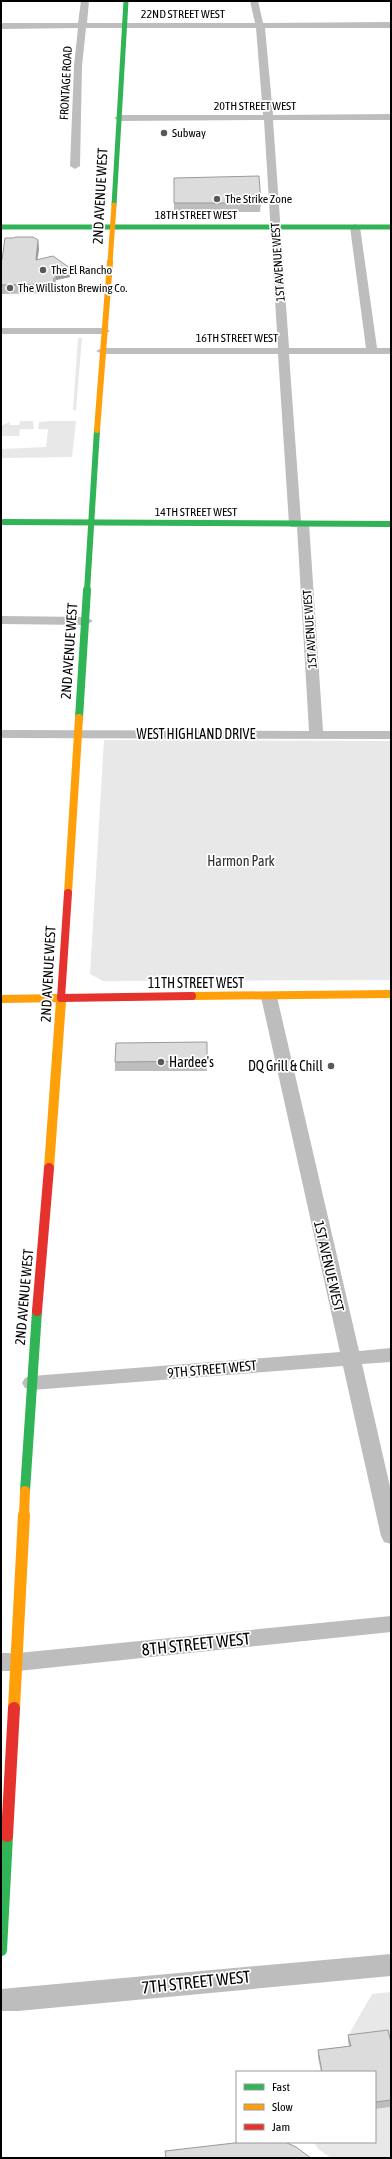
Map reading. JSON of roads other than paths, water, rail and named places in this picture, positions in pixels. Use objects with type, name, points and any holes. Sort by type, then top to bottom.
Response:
[{"type":"main road","name":"2ND AVENUE WEST","points":[[1,1950],[9,1662],[61,998],[126,1]]},
{"type":"main road","name":"18TH STREET WEST","points":[[1,227],[391,227]]},
{"type":"main road","name":"14TH STREET WEST","points":[[1,522],[92,524],[391,524]]},
{"type":"main road","name":"11TH STREET WEST","points":[[1,999],[269,997],[391,994]]},
{"type":"street","name":"FRONTAGE ROAD","points":[[75,166],[78,66],[85,1]]},
{"type":"street","name":"1ST AVENUE WEST","points":[[254,1],[257,21],[264,40],[284,351],[316,734]]},
{"type":"street","name":"22ND STREET WEST","points":[[1,26],[391,25]]},
{"type":"street","name":"20TH STREET WEST","points":[[119,118],[391,117]]},
{"type":"street","points":[[355,227],[372,351]]},
{"type":"street","points":[[1,331],[105,331]]},
{"type":"street","name":"16TH STREET WEST","points":[[102,352],[391,351]]},
{"type":"street","points":[[1,620],[86,621]]},
{"type":"street","name":"WEST HIGHLAND DRIVE","points":[[1,734],[391,735]]},
{"type":"street","name":"1ST AVENUE WEST","points":[[269,997],[391,1536]]},
{"type":"street","name":"9TH STREET WEST","points":[[32,1383],[391,1355]]},
{"type":"street","name":"8TH STREET WEST","points":[[9,1662],[391,1624]]},
{"type":"street","name":"7TH STREET WEST","points":[[1,2000],[18,2000],[391,1965]]},
{"type":"place","name":"Subway","points":[[164,133]]},
{"type":"place","name":"The Strike Zone","points":[[217,199]]},
{"type":"place","name":"The El Rancho","points":[[43,270]]},
{"type":"place","name":"The Williston Brewing Co.","points":[[10,288]]},
{"type":"place","name":"Hardee's","points":[[161,1062]]},
{"type":"place","name":"DQ Grill & Chill","points":[[331,1066]]},
{"type":"park label","name":"Harmon Park","points":[[241,861]]}]
